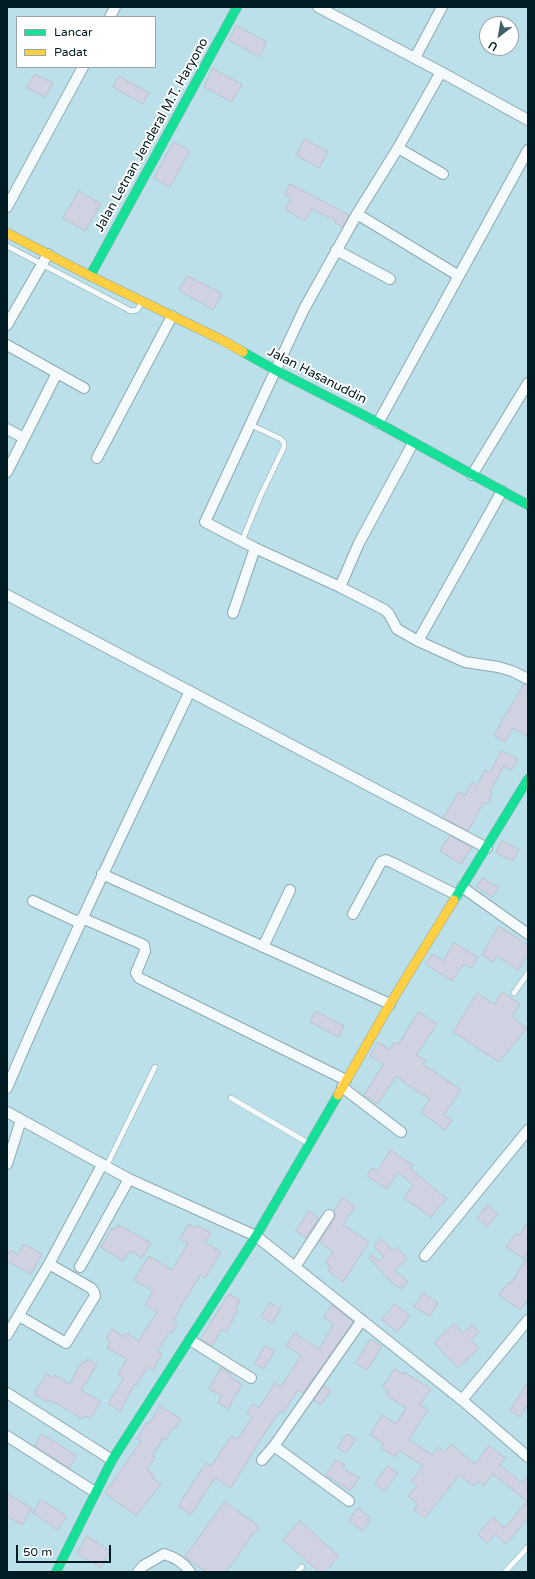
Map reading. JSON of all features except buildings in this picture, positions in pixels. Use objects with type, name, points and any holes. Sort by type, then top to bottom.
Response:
[{"type":"street","points":[[110,16],[115,7]]},
{"type":"street","name":"Jalan Letnan Jenderal M.T. Haryono","points":[[90,276],[237,7]]},
{"type":"street","points":[[318,7],[528,120]]},
{"type":"street","points":[[415,58],[442,7]]},
{"type":"street","points":[[7,207],[82,68]]},
{"type":"street","points":[[441,72],[398,148],[336,250],[304,308],[285,348],[277,371],[205,520],[206,522],[255,548],[340,587],[385,610],[397,629],[418,641],[465,662],[498,667],[512,671],[528,679]]},
{"type":"street","points":[[398,148],[443,174]]},
{"type":"street","points":[[378,423],[528,150]]},
{"type":"street","points":[[357,214],[458,276]]},
{"type":"street","name":"Jalan Hasanuddin","points":[[7,233],[90,276],[222,340],[528,505]]},
{"type":"street","points":[[336,250],[390,279]]},
{"type":"street","points":[[7,325],[48,254]]},
{"type":"street","points":[[97,458],[172,316]]},
{"type":"street","points":[[7,345],[84,388]]},
{"type":"street","points":[[7,472],[57,373]]},
{"type":"street","points":[[472,475],[528,383]]},
{"type":"street","points":[[7,429],[24,438]]},
{"type":"street","points":[[340,587],[360,543],[413,443]]},
{"type":"street","points":[[418,641],[502,491]]},
{"type":"street","points":[[233,614],[255,548]]},
{"type":"street","points":[[7,595],[487,848]]},
{"type":"street","points":[[7,1088],[102,874],[190,692]]},
{"type":"street","points":[[56,1572],[94,1492],[112,1460],[256,1236],[390,1004],[528,779]]},
{"type":"street","points":[[353,914],[381,862],[386,860],[460,891],[528,934]]},
{"type":"street","points":[[102,874],[390,1004]]},
{"type":"street","points":[[263,947],[290,890]]},
{"type":"street","points":[[33,901],[144,945],[145,951],[136,973],[140,978],[344,1083],[400,1132]]},
{"type":"street","points":[[7,1112],[129,1179],[256,1236],[462,1400],[528,1457]]},
{"type":"street","points":[[7,1164],[21,1120]]},
{"type":"street","points":[[425,1256],[528,1130]]},
{"type":"street","points":[[7,1335],[104,1166]]},
{"type":"street","points":[[80,1267],[129,1179]]},
{"type":"street","points":[[295,1267],[329,1215]]},
{"type":"street","points":[[19,1316],[66,1343],[87,1309],[94,1296],[93,1290],[49,1264]]},
{"type":"street","points":[[262,1460],[274,1446],[362,1320]]},
{"type":"street","points":[[462,1400],[528,1320]]},
{"type":"street","points":[[190,1340],[252,1378]]},
{"type":"street","points":[[7,1393],[112,1460]]},
{"type":"street","points":[[7,1436],[94,1492]]},
{"type":"street","points":[[274,1446],[349,1501]]},
{"type":"street","points":[[138,1572],[143,1566],[164,1554],[172,1556],[183,1564],[190,1572]]},
{"type":"lane","points":[[7,246],[131,311],[137,310],[143,302]]},
{"type":"lane","points":[[242,540],[260,497],[284,447],[284,443],[281,439],[251,425]]},
{"type":"lane","points":[[514,993],[528,973]]},
{"type":"lane","points":[[104,1166],[155,1067]]},
{"type":"lane","points":[[231,1098],[309,1144]]},
{"type":"lane","points":[[505,1572],[528,1548]]},
{"type":"lane","points":[[297,1572],[302,1566]]},
{"type":"traffic: fast","points":[[90,276],[237,7]]},
{"type":"traffic: fast","points":[[243,352],[371,419],[528,505]]},
{"type":"traffic: fast","points":[[454,900],[528,779]]},
{"type":"traffic: fast","points":[[56,1572],[112,1460],[256,1236],[338,1095]]},
{"type":"traffic: slow","points":[[7,233],[90,276],[222,340],[243,352]]},
{"type":"traffic: slow","points":[[338,1095],[390,1004],[454,900]]}]
